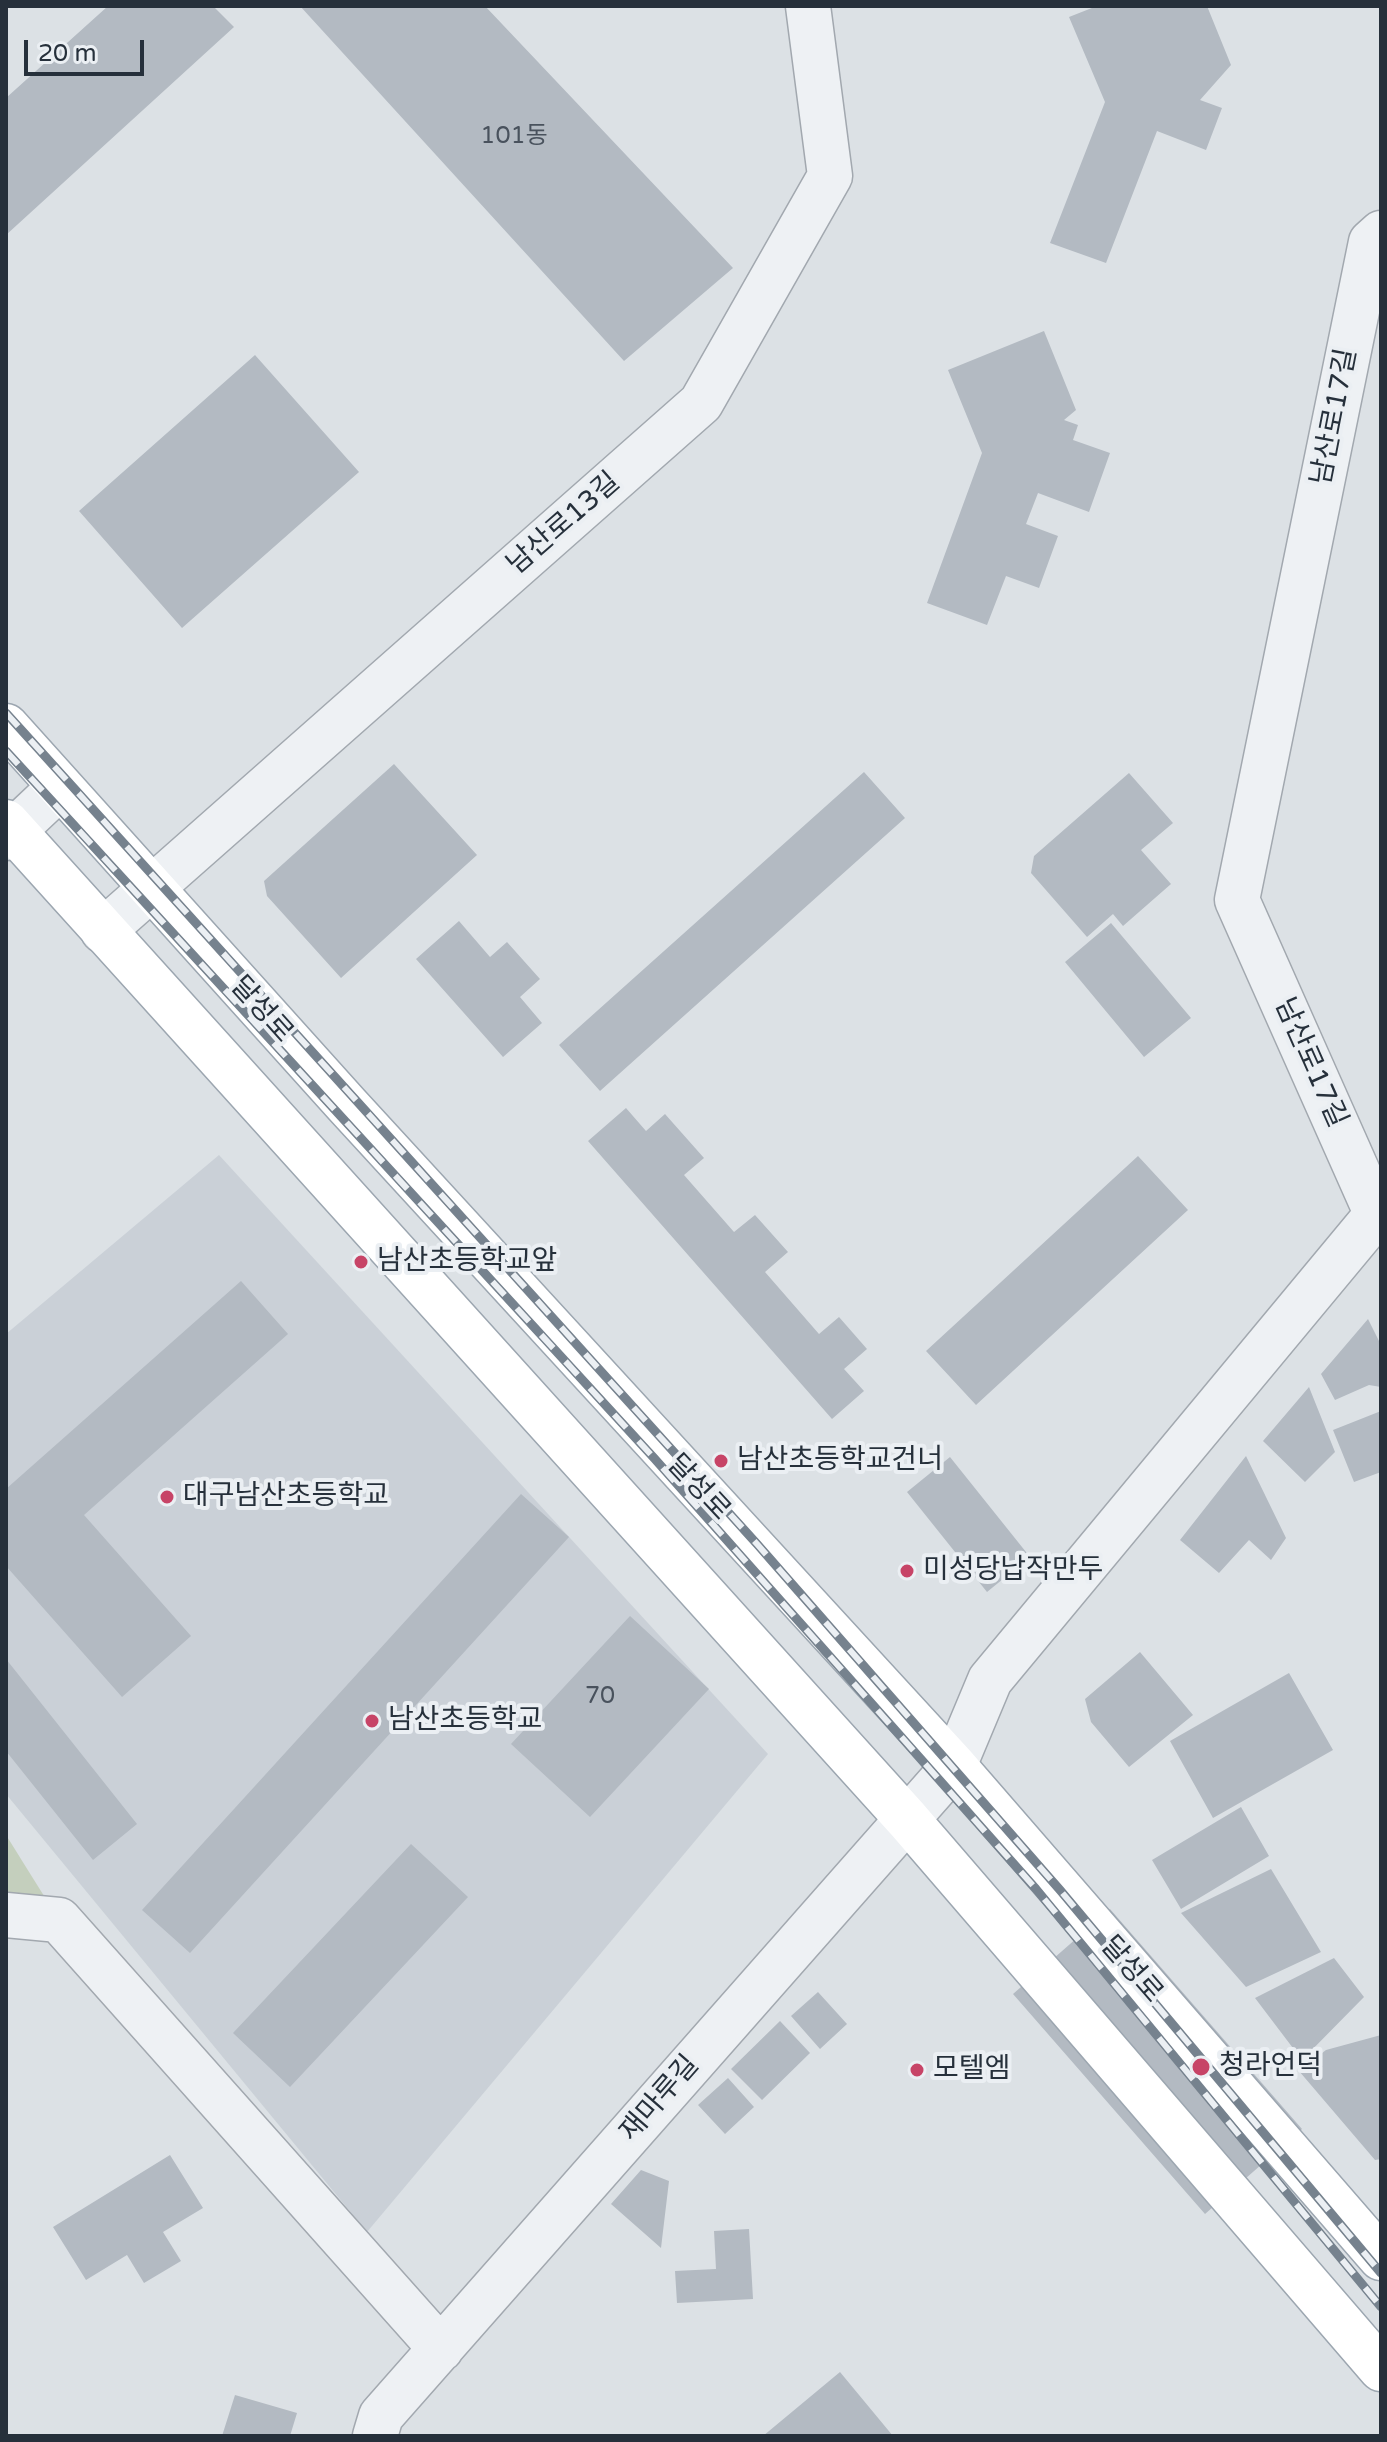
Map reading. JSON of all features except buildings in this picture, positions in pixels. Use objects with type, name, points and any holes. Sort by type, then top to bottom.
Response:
[{"type":"main road","name":"달성로","points":[[6,726],[954,1766],[1381,2258]]},
{"type":"main road","points":[[9,830],[907,1819],[1381,2369]]},
{"type":"street","name":"남산로13길","points":[[103,931],[701,403],[830,176],[808,6]]},
{"type":"street","name":"남산로17길","points":[[954,1766],[990,1680],[1379,1219],[1237,900],[1371,242],[1381,233]]},
{"type":"street","points":[[9,830],[60,787]]},
{"type":"street","name":"재마루길","points":[[375,2436],[381,2416],[954,1766]]},
{"type":"street","points":[[10,1913],[59,1920],[441,2349]]},
{"type":"shaded area","name":"남산초등학교","points":[[219,1155],[768,1754],[367,2232],[6,1794],[6,1334]]},
{"type":"green space","points":[[6,1835],[59,1920],[6,1915]]},
{"type":"railway","points":[[6,713],[757,1544],[1060,1890],[1381,2273]]},
{"type":"railway","points":[[6,751],[654,1458],[1036,1889],[1381,2307]]},
{"type":"place","name":"남산초등학교앞","points":[[361,1262]]},
{"type":"place","name":"남산초등학교건너","points":[[721,1461]]},
{"type":"place","name":"대구남산초등학교","points":[[167,1497]]},
{"type":"place","name":"미성당납작만두","points":[[907,1571]]},
{"type":"place","name":"남산초등학교","points":[[372,1721]]},
{"type":"place","name":"청라언덕","points":[[1201,2067]]},
{"type":"place","name":"모텔엠","points":[[917,2070]]}]
